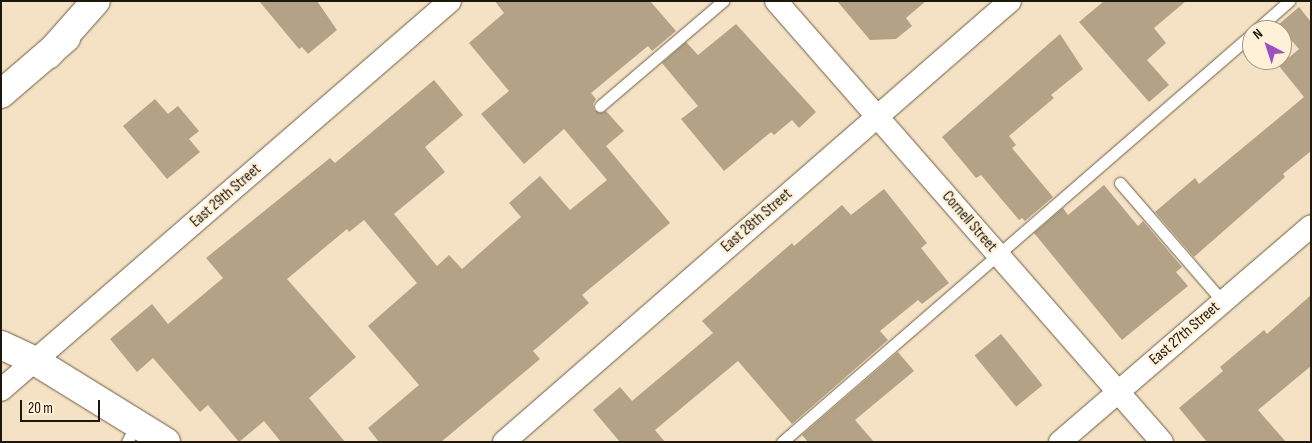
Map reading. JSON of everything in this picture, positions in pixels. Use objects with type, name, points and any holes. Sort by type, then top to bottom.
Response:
[{"type":"main road","points":[[48,55],[96,1]]},
{"type":"main road","points":[[1,94],[109,1]]},
{"type":"main road","points":[[4,344],[35,361],[132,433],[166,442]]},
{"type":"street","name":"East 29th Street","points":[[1,390],[450,1]]},
{"type":"street","name":"Cornell Street","points":[[776,1],[1162,442]]},
{"type":"street","name":"East 28th Street","points":[[504,442],[1010,1]]},
{"type":"street","name":"East 27th Street","points":[[1060,442],[1311,226]]},
{"type":"lane","points":[[600,106],[722,1]]},
{"type":"lane","points":[[1267,20],[1289,1]]},
{"type":"lane","points":[[782,442],[1242,43]]},
{"type":"lane","points":[[1120,184],[1223,302]]},
{"type":"building","points":[[259,1],[317,1],[337,30],[308,54],[302,47],[299,49]]},
{"type":"building","points":[[495,1],[650,1],[676,31],[652,51],[648,46],[591,93],[596,99],[593,104],[594,110],[601,113],[606,111],[624,131],[606,146],[670,223],[582,295],[589,303],[533,351],[540,359],[441,442],[379,442],[368,428],[419,385],[368,326],[417,283],[364,220],[349,232],[347,229],[287,279],[356,357],[309,398],[345,442],[281,442],[264,421],[239,442],[208,405],[200,412],[153,358],[137,372],[110,339],[152,304],[168,324],[223,278],[206,258],[330,158],[335,163],[434,80],[463,115],[425,147],[445,172],[394,214],[437,266],[449,255],[462,269],[521,217],[509,203],[540,176],[570,210],[607,180],[564,129],[524,164],[481,114],[509,91],[469,43],[504,13]]},
{"type":"building","points":[[837,1],[926,1],[906,18],[912,26],[896,39],[870,40]]},
{"type":"building","points":[[1104,1],[1186,1],[1154,28],[1166,43],[1147,60],[1169,85],[1149,102],[1079,22]]},
{"type":"building","points":[[1299,7],[1311,22],[1311,151],[1283,174],[1285,177],[1194,257],[1155,212],[1195,178],[1199,184],[1304,97],[1282,70],[1292,70],[1292,55],[1299,49],[1292,41],[1292,20],[1284,20]]},
{"type":"building","points":[[736,24],[816,112],[799,128],[792,120],[774,135],[771,132],[724,171],[681,119],[698,106],[662,63],[686,42],[698,55]]},
{"type":"building","points":[[1060,34],[1083,69],[1051,95],[1054,98],[1009,136],[1016,145],[1012,148],[1053,197],[1025,221],[1022,218],[1019,220],[981,175],[976,178],[942,137]]},
{"type":"building","points":[[155,99],[168,114],[178,106],[199,131],[189,139],[200,152],[167,179],[123,126]]},
{"type":"building","points":[[1104,185],[1138,226],[1143,221],[1182,267],[1176,272],[1188,286],[1122,340],[1034,233],[1063,208],[1068,215]]},
{"type":"building","points":[[884,189],[927,243],[921,248],[949,283],[922,304],[918,300],[880,331],[888,340],[792,424],[738,361],[655,430],[665,442],[620,442],[593,410],[620,387],[632,401],[713,333],[702,321],[792,243],[794,246],[842,205],[851,215]]},
{"type":"building","points":[[1311,295],[1311,366],[1258,410],[1286,442],[1207,442],[1179,408],[1223,371],[1220,367],[1264,330],[1267,334]]},
{"type":"building","points":[[1001,334],[1043,385],[1016,407],[975,355]]},
{"type":"building","points":[[898,352],[914,371],[855,420],[874,442],[808,442],[802,435]]}]
